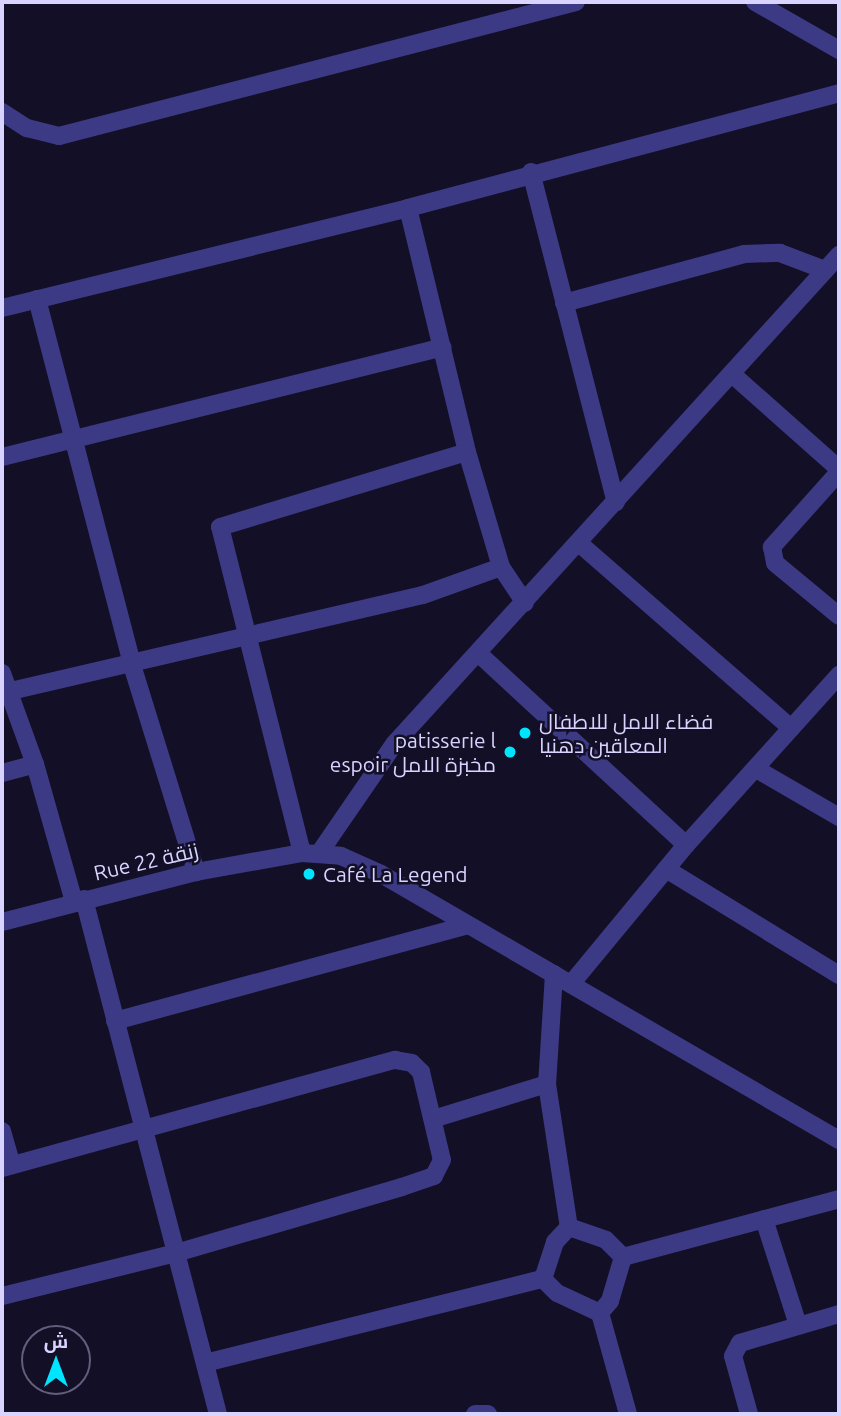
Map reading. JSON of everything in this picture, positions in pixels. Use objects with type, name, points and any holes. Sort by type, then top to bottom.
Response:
[{"type":"street","points":[[2,112],[27,128],[59,135],[576,2]]},
{"type":"street","points":[[755,2],[839,50]]},
{"type":"street","points":[[2,308],[408,208],[531,172],[839,93]]},
{"type":"street","points":[[531,172],[616,502]]},
{"type":"street","points":[[408,208],[467,452],[501,567],[525,603]]},
{"type":"street","points":[[564,303],[744,254],[780,253],[825,270]]},
{"type":"street","points":[[311,853],[395,743],[580,544],[839,255]]},
{"type":"street","points":[[37,299],[132,665],[197,872]]},
{"type":"street","points":[[2,457],[442,347]]},
{"type":"street","points":[[732,374],[839,470],[776,539],[772,552],[775,563],[839,616]]},
{"type":"street","points":[[311,853],[246,636],[219,533],[223,523],[467,452]]},
{"type":"street","points":[[580,544],[791,728]]},
{"type":"street","points":[[4,693],[434,592],[501,567]]},
{"type":"street","points":[[478,653],[686,845]]},
{"type":"street","points":[[2,673],[4,693],[35,764],[115,1021],[205,1363],[213,1413]]},
{"type":"street","points":[[571,984],[686,845],[758,770],[791,728],[839,675]]},
{"type":"street","points":[[2,773],[35,764]]},
{"type":"street","points":[[758,770],[839,817]]},
{"type":"street","points":[[311,853],[362,863],[839,1140]]},
{"type":"street","name":"Rue 22 زنقة","points":[[2,922],[197,872],[311,853]]},
{"type":"street","points":[[666,869],[839,975]]},
{"type":"street","points":[[115,1021],[468,926]]},
{"type":"street","points":[[554,974],[547,1084],[569,1227]]},
{"type":"street","points":[[2,1130],[7,1166],[144,1131],[395,1060],[412,1063],[421,1072],[442,1160],[434,1176],[176,1253],[2,1296]]},
{"type":"street","points":[[433,1119],[547,1084]]},
{"type":"street","points":[[623,1257],[839,1199]]},
{"type":"street","points":[[764,1219],[798,1325]]},
{"type":"street","points":[[569,1227],[598,1235],[623,1257]]},
{"type":"street","points":[[543,1279],[555,1242],[569,1227]]},
{"type":"street","points":[[600,1313],[610,1301],[623,1257]]},
{"type":"street","points":[[543,1279],[557,1293],[600,1313],[628,1414]]},
{"type":"street","points":[[205,1363],[543,1279]]},
{"type":"street","points":[[750,1414],[735,1364],[735,1349],[754,1338],[839,1314]]},
{"type":"street","points":[[475,1414],[488,1414]]},
{"type":"place","name":"فضاء الامل للاطفال المعاقين دهنيا","points":[[525,733]]},
{"type":"place","name":"patisserie l espoir مخبزة الامل","points":[[510,752]]},
{"type":"place","name":"Café La Legend","points":[[309,874]]}]
